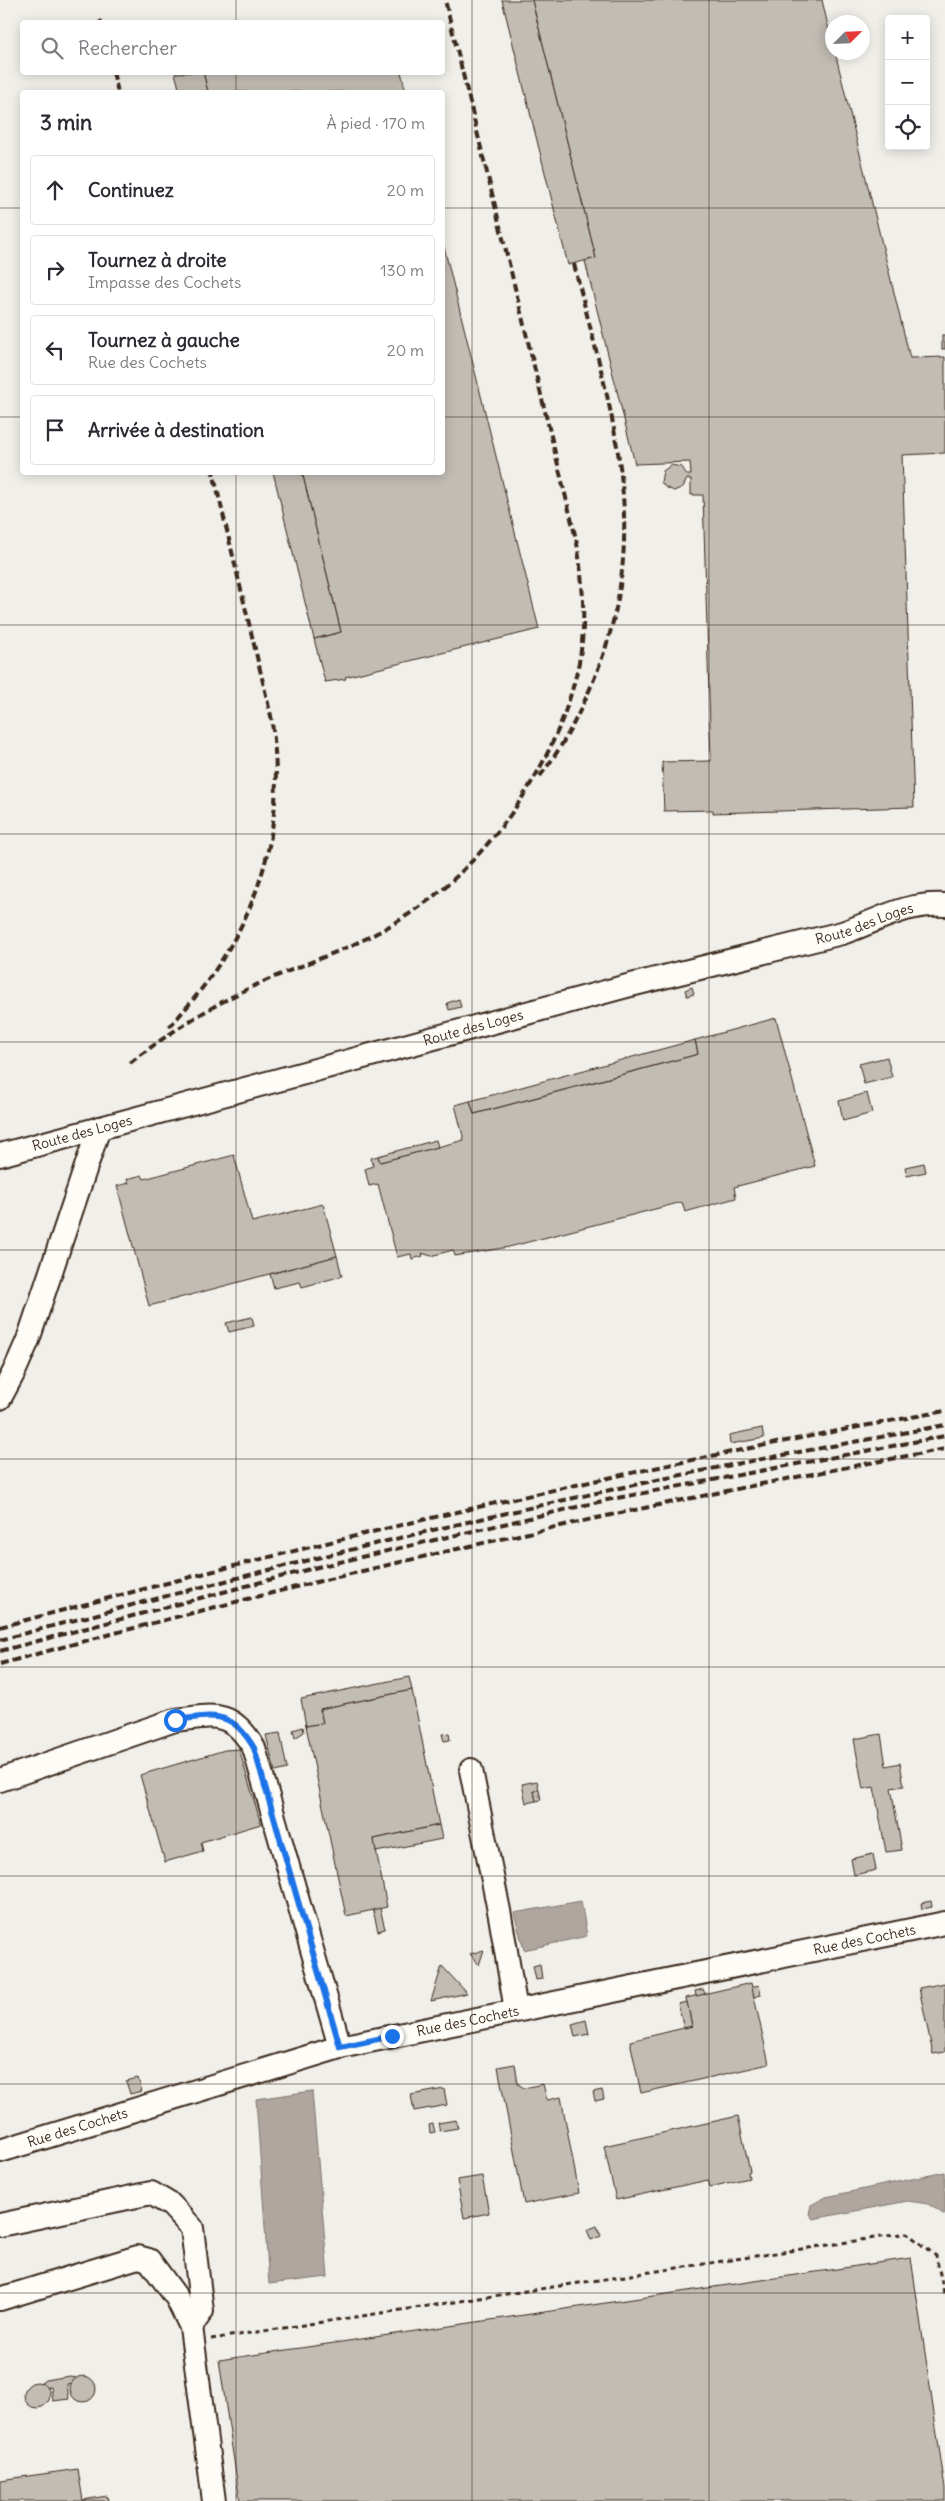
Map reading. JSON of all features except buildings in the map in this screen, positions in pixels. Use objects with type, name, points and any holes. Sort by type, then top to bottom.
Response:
[{"type":"street","name":"Route des Loges","points":[[0,1155],[627,986],[842,933],[873,923],[907,908],[926,904],[945,905]]},
{"type":"street","points":[[3,1389],[31,1331],[99,1128]]},
{"type":"street","points":[[0,1780],[175,1720],[203,1716],[224,1718],[237,1724],[254,1748],[340,2047]]},
{"type":"street","points":[[471,1770],[500,1916],[516,2010]]},
{"type":"street","name":"Rue des Cochets","points":[[0,2151],[340,2047],[945,1923]]},
{"type":"street","points":[[0,2224],[150,2193],[171,2204],[192,2228],[202,2311],[192,2334]]},
{"type":"street","points":[[0,2299],[138,2257],[149,2260],[177,2298],[192,2334],[214,2501]]},
{"type":"path","points":[[192,2334],[907,2233],[936,2256],[945,2297]]},
{"type":"shaded area","points":[[581,1901],[587,1936],[524,1950],[514,1913]]},
{"type":"shaded area","points":[[312,2091],[328,2277],[269,2284],[256,2099]]},
{"type":"shaded area","points":[[945,2172],[945,2215],[928,2204],[908,2201],[813,2219],[809,2214],[811,2205],[826,2197]]},
{"type":"railway","points":[[130,1063],[179,1028],[229,998],[378,933],[426,902],[457,876],[511,814],[534,779],[567,705],[581,652],[583,621],[581,574],[577,543],[445,0]]},
{"type":"railway","points":[[114,75],[118,90]]},
{"type":"railway","points":[[540,776],[569,732],[592,684],[611,629],[621,576],[624,524],[621,474],[613,423],[574,264]]},
{"type":"railway","points":[[169,1027],[198,993],[223,958],[243,922],[259,884],[269,845],[275,804],[276,761],[271,716],[214,475]]},
{"type":"railway","points":[[0,1627],[235,1566],[470,1509],[707,1457],[945,1411]]},
{"type":"railway","points":[[0,1640],[260,1572],[608,1490],[945,1425]]},
{"type":"railway","points":[[0,1651],[318,1567],[607,1500],[945,1436]]},
{"type":"railway","points":[[0,1664],[235,1602],[470,1546],[707,1495],[945,1449]]},
{"type":"route","points":[[175,1720],[203,1716],[224,1718],[237,1724],[246,1733],[254,1748],[340,2047],[392,2036]]}]
